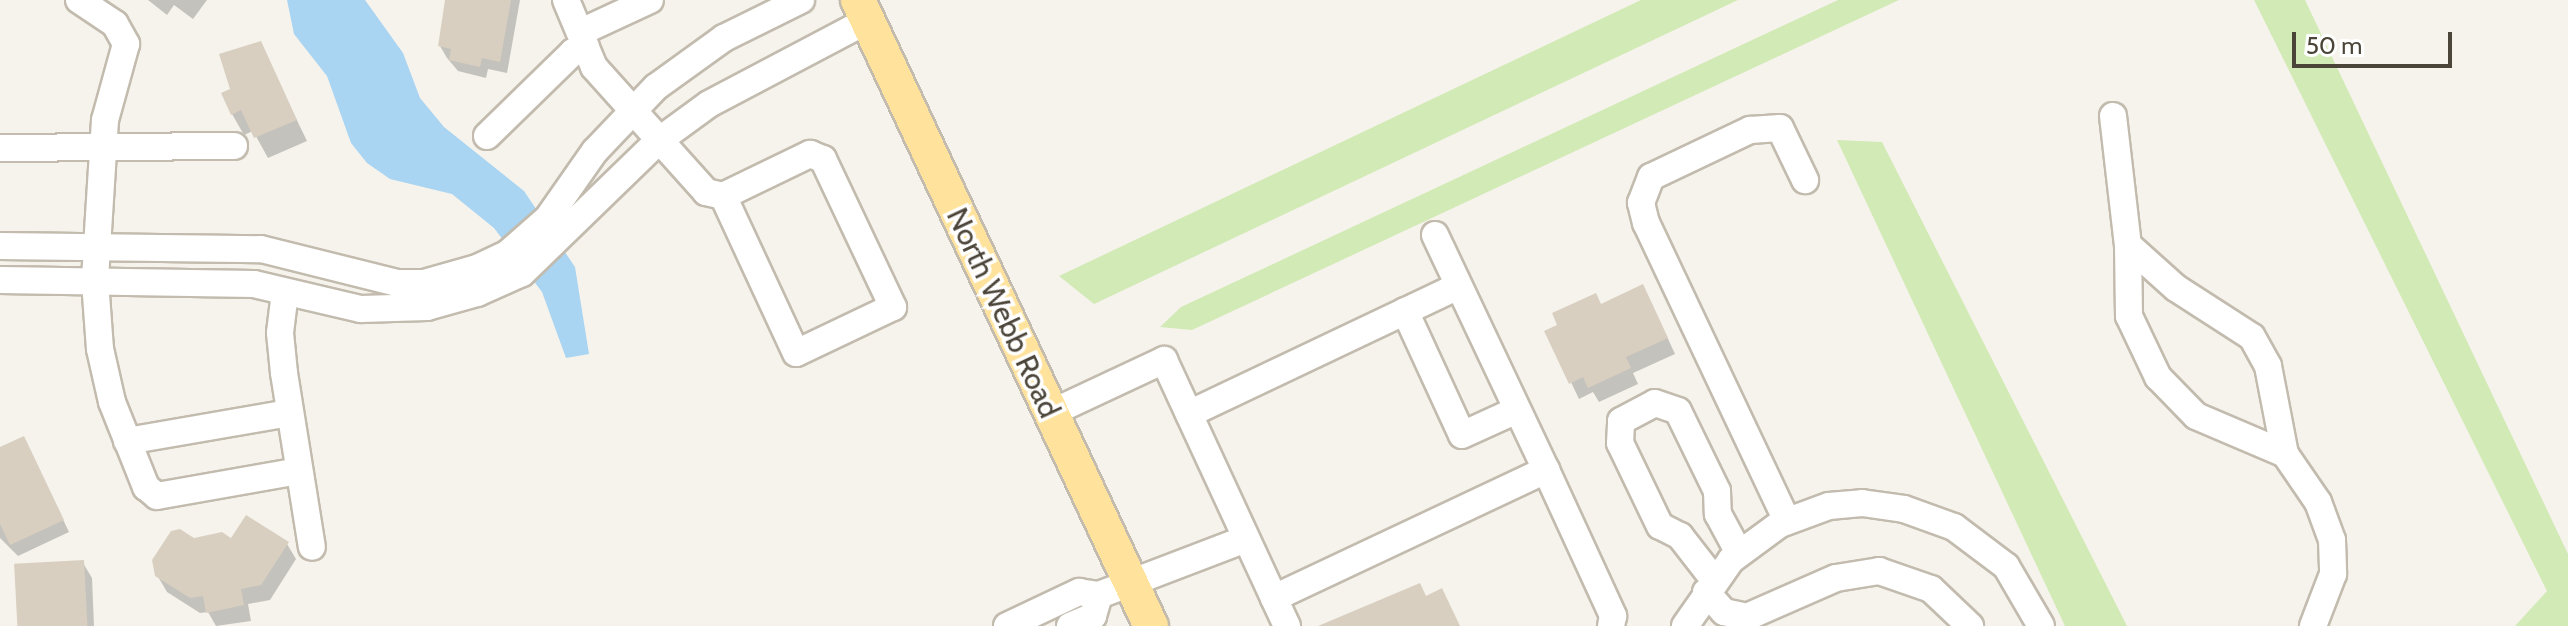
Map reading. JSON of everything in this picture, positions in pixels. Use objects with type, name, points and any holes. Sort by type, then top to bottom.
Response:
[{"type":"main road","name":"North Webb Road","points":[[863,10],[1051,413],[1114,588],[1151,626]]},
{"type":"street","points":[[79,0],[115,24],[126,44],[112,87],[104,147],[95,281],[100,349],[127,441],[146,487],[157,496],[299,471]]},
{"type":"street","points":[[566,0],[594,67],[657,142],[706,192],[723,196],[810,154],[823,159],[893,307],[796,353],[723,196]]},
{"type":"street","points":[[557,227],[595,151],[656,87],[724,38],[801,0]]},
{"type":"street","points":[[487,136],[584,39],[634,3]]},
{"type":"street","points":[[0,280],[254,284],[361,309],[427,307],[515,263],[657,142],[863,10]]},
{"type":"street","points":[[2113,116],[2128,245],[2129,316],[2158,377],[2196,416],[2285,454]]},
{"type":"street","points":[[1787,521],[1646,223],[1641,203],[1651,177],[1750,130],[1780,128],[1805,180]]},
{"type":"street","points":[[0,148],[234,146]]},
{"type":"street","points":[[1435,235],[1613,616],[1611,626]]},
{"type":"street","points":[[2128,245],[2176,288],[2221,311],[2252,337],[2268,366],[2285,454],[2318,502],[2332,540],[2333,574],[2313,626]]},
{"type":"street","points":[[0,246],[261,249],[397,283],[424,283],[515,263]]},
{"type":"street","points":[[1189,414],[1458,286]]},
{"type":"street","points":[[285,292],[280,333],[289,413],[312,547]]},
{"type":"street","points":[[1405,311],[1462,435],[1517,410]]},
{"type":"street","points":[[1051,413],[1164,360],[1287,626]]},
{"type":"street","points":[[1739,553],[1718,514],[1717,491],[1678,411],[1655,403],[1621,421],[1620,443],[1660,526],[1680,536],[1724,612],[1747,617],[1836,578],[1879,571],[1931,589],[1970,626]]},
{"type":"street","points":[[127,441],[289,413]]},
{"type":"street","points":[[1274,598],[1546,470]]},
{"type":"street","points":[[1685,626],[1711,586],[1739,553],[1787,521],[1829,506],[1862,503],[1904,509],[1954,527],[2006,566],[2041,626]]},
{"type":"street","points":[[1007,626],[1079,592],[1114,588],[1170,572],[1246,539]]},
{"type":"street","points":[[1070,626],[1093,616],[1114,588]]},
{"type":"green space","points":[[1641,0],[1738,0],[1094,304],[1059,276]]},
{"type":"green space","points":[[1838,0],[1899,0],[1192,330],[1160,327],[1181,307]]},
{"type":"green space","points":[[2254,0],[2305,0],[2568,554],[2568,626],[2515,626],[2547,591]]},
{"type":"green space","points":[[1837,140],[1882,142],[2127,626],[2065,626]]},
{"type":"water","points":[[287,0],[365,0],[403,53],[420,98],[444,127],[524,191],[575,267],[589,354],[566,358],[542,292],[494,228],[452,194],[390,179],[367,163],[351,143],[327,76],[294,34]]},
{"type":"building","points":[[445,0],[511,0],[500,62],[482,58],[480,67],[449,60],[451,49],[438,46]]},
{"type":"building","points":[[261,41],[297,120],[254,138],[241,110],[231,115],[221,93],[230,89],[219,54]]},
{"type":"building","points":[[1643,284],[1668,338],[1626,357],[1631,368],[1588,388],[1583,377],[1569,384],[1544,331],[1557,325],[1552,313],[1596,293],[1601,304]]},
{"type":"building","points":[[24,436],[64,520],[10,545],[0,524],[0,447]]},
{"type":"building","points":[[246,515],[289,542],[261,585],[241,589],[244,605],[206,613],[203,596],[190,598],[155,576],[152,560],[171,531],[180,529],[194,538],[222,532],[231,538]]},
{"type":"building","points":[[84,560],[87,626],[17,626],[14,564]]},
{"type":"building","points":[[1420,583],[1426,596],[1442,588],[1460,626],[1318,626]]}]
